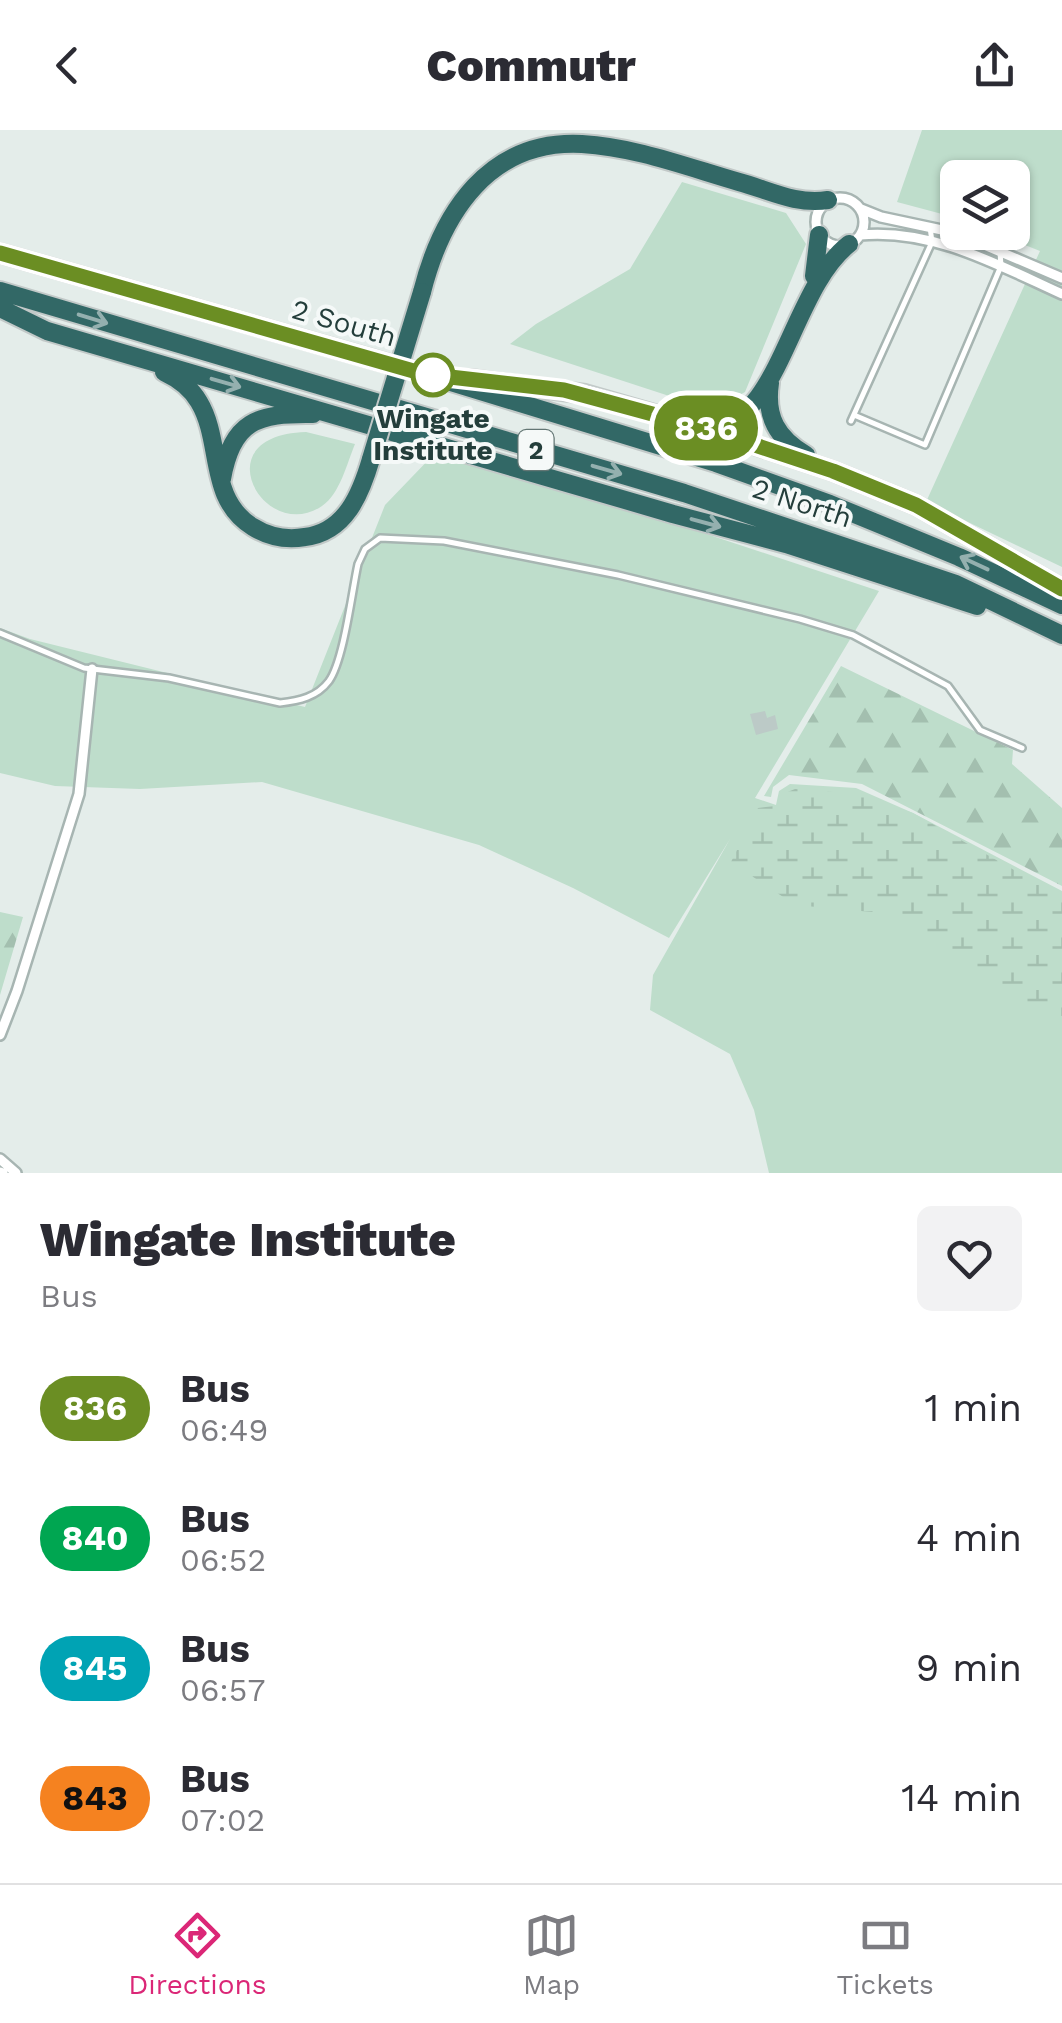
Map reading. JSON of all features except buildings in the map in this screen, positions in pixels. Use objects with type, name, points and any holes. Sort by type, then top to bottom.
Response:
[{"type":"highway","points":[[132,356],[176,378],[199,401],[220,484],[240,517],[261,532],[286,538],[314,536],[345,515],[360,490],[432,254],[454,210],[486,174],[534,150],[578,144],[630,151],[791,200],[828,200]]},
{"type":"highway","points":[[791,200],[808,214],[817,231],[818,261],[810,291]]},
{"type":"highway","points":[[704,428],[726,426],[746,415],[772,375],[810,291],[825,267],[854,240]]},
{"type":"highway","name":"2 South","points":[[0,253],[424,374],[716,463],[960,556],[1062,605]]},
{"type":"highway","name":"2 North","points":[[0,291],[684,493],[956,584],[1062,636]]},
{"type":"highway","points":[[0,308],[47,331],[786,544],[925,586],[1062,636]]},
{"type":"highway","points":[[424,374],[564,390],[704,428],[833,471],[916,505],[1062,589]]},
{"type":"highway","points":[[772,375],[769,412],[779,434],[833,471]]},
{"type":"highway","points":[[220,484],[233,440],[252,422],[275,415],[335,415]]},
{"type":"street","points":[[940,230],[882,217],[843,197],[828,200],[817,212],[817,231],[832,245],[888,233],[932,242],[1001,266],[1062,294]]},
{"type":"street","points":[[854,240],[864,219],[860,209]]},
{"type":"street","points":[[999,250],[1062,278]]},
{"type":"street","points":[[0,1035],[76,810],[92,669]]},
{"type":"street","points":[[0,1160],[16,1173]]},
{"type":"lane","points":[[929,226],[934,236],[932,242],[852,418],[925,445],[1001,266],[999,250]]},
{"type":"lane","points":[[0,633],[92,669],[169,678],[280,703],[312,696],[330,680],[358,564],[366,548],[380,538],[444,540],[770,610],[853,635],[948,686],[980,730],[1022,748]]},
{"type":"green space","points":[[922,130],[1062,130],[1062,567],[926,502],[1040,251],[1030,247],[1030,160],[940,160],[940,213],[897,202]]},
{"type":"green space","points":[[682,182],[786,213],[806,244],[745,392],[724,404],[706,408],[510,344],[536,324],[630,269]]},
{"type":"green space","points":[[306,432],[355,444],[328,501],[301,514],[281,511],[264,501],[253,485],[250,467],[256,450],[274,438]]},
{"type":"green space","points":[[435,453],[525,474],[879,591],[755,798],[776,805],[779,791],[790,784],[856,788],[913,813],[1062,891],[1062,1173],[769,1173],[754,1110],[730,1054],[650,1010],[653,975],[730,839],[669,938],[479,845],[262,782],[140,789],[55,786],[0,773],[0,628],[30,639],[305,707],[385,505]]},
{"type":"green space","points":[[841,666],[1013,750],[1012,764],[1062,808],[1062,886],[862,784],[789,775],[773,787],[771,797],[764,796]]},
{"type":"green space","points":[[795,789],[859,794],[913,813],[1062,897],[1062,1016],[1034,1014],[944,943],[883,913],[795,905],[731,862],[758,808],[781,805],[785,793]]},
{"type":"green space","points":[[0,912],[23,917],[0,995]]},
{"type":"bus line","name":"836","points":[[0,253],[424,374],[586,394],[704,428],[833,471],[916,505],[1062,589]]},
{"type":"place","name":"Wingate Institute","points":[[433,375]]}]
